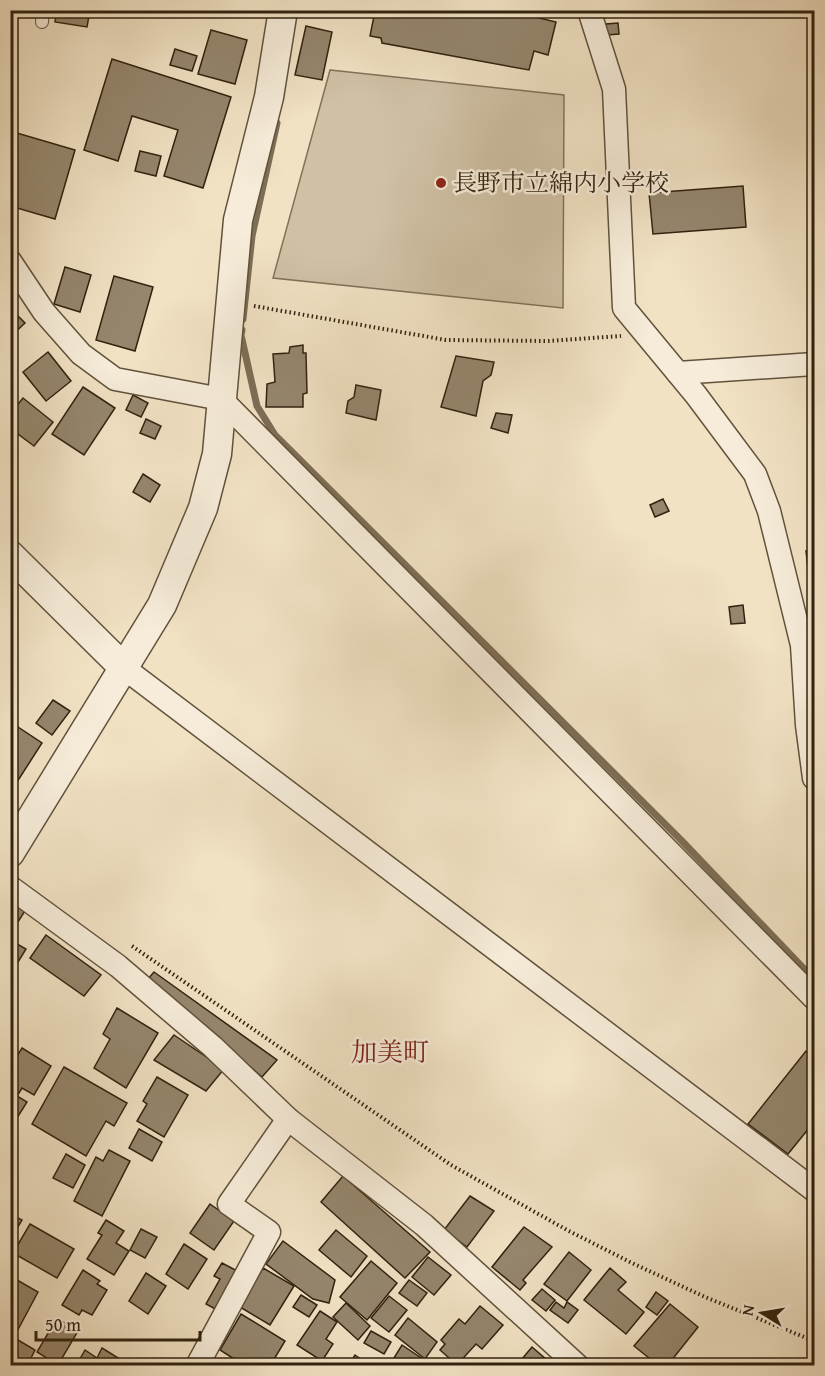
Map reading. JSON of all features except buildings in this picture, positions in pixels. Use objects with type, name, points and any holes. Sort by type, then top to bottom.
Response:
[{"type":"street","points":[[12,848],[162,605],[203,508],[217,454],[238,220],[269,97],[283,10]]},
{"type":"street","points":[[589,10],[614,89],[624,308],[678,373],[755,474],[768,511],[802,645],[807,725],[814,778]]},
{"type":"street","points":[[10,261],[44,312],[73,346],[115,379],[221,399],[814,998]]},
{"type":"street","points":[[678,373],[814,364]]},
{"type":"street","points":[[14,565],[124,668],[814,1190]]},
{"type":"street","points":[[10,887],[118,966],[213,1047],[288,1119],[424,1225],[578,1365]]},
{"type":"street","points":[[197,1365],[269,1232],[229,1204],[288,1119]]},
{"type":"path","points":[[249,306],[446,340],[548,341],[646,334]]},
{"type":"path","points":[[127,943],[379,1117],[486,1186],[567,1230],[705,1297],[814,1341]]},
{"type":"shaded area","points":[[330,70],[564,95],[563,308],[273,278]]},
{"type":"waterway","points":[[243,319],[252,236],[277,123]]},
{"type":"waterway","points":[[242,330],[241,335],[257,406],[275,435],[681,840],[814,977]]},
{"type":"place","name":"長野市立綿内小学校","points":[[441,183]]},
{"type":"district","name":"加美町","points":[[390,1052]]}]
